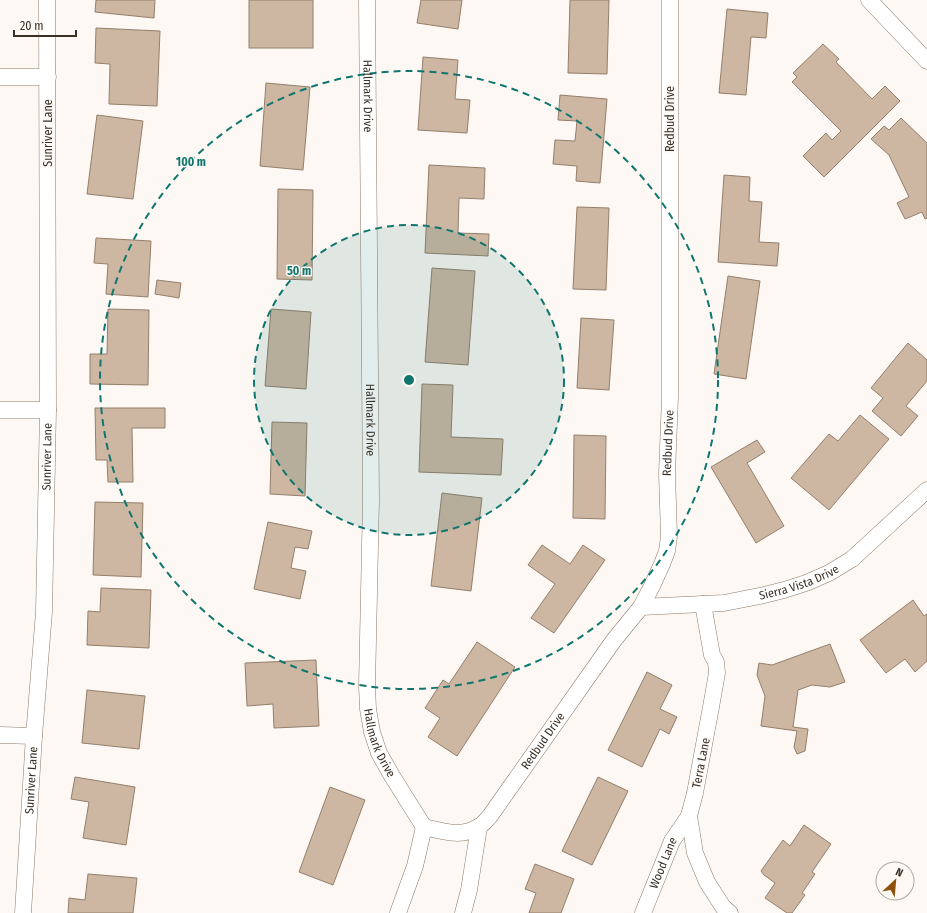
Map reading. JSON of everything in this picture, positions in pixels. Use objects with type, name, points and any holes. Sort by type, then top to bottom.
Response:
[{"type":"street","name":"Sunriver Lane","points":[[23,913],[34,736],[44,612],[48,410],[47,0]]},
{"type":"street","name":"Hallmark Drive","points":[[367,0],[371,491],[367,686],[368,709],[372,732],[379,752],[392,776],[424,827]]},
{"type":"street","name":"Redbud Drive","points":[[424,827],[451,833],[465,833],[479,827],[490,816],[614,640],[641,607],[662,564],[666,551],[669,536],[667,473],[670,397],[670,0]]},
{"type":"street","points":[[869,0],[927,61]]},
{"type":"street","points":[[0,77],[48,77]]},
{"type":"street","points":[[0,410],[48,410]]},
{"type":"street","name":"Sierra Vista Drive","points":[[641,607],[724,603],[764,595],[806,583],[829,573],[852,558],[927,490]]},
{"type":"street","name":"Terra Lane","points":[[703,604],[712,655],[716,662],[717,673],[695,793],[689,816],[694,853],[707,882],[723,907],[730,913]]},
{"type":"street","points":[[0,735],[34,736]]},
{"type":"street","name":"Wood Lane","points":[[643,913],[672,842],[689,816]]},
{"type":"street","points":[[398,913],[415,866],[424,827]]},
{"type":"street","points":[[463,913],[469,890],[479,827]]},
{"type":"building","points":[[96,0],[155,0],[154,18],[95,12]]},
{"type":"building","points":[[249,0],[313,0],[313,48],[249,48]]},
{"type":"building","points":[[421,0],[462,0],[458,29],[417,23]]},
{"type":"building","points":[[570,0],[609,0],[607,74],[568,73]]},
{"type":"building","points":[[727,9],[768,13],[766,38],[751,37],[746,95],[719,93]]},
{"type":"building","points":[[96,28],[160,31],[157,106],[109,104],[110,64],[95,63]]},
{"type":"building","points":[[823,44],[839,59],[836,62],[872,99],[885,86],[900,101],[824,177],[803,156],[826,133],[832,140],[841,131],[792,82],[797,77],[793,73]]},
{"type":"building","points":[[423,57],[458,60],[455,99],[470,100],[467,133],[418,130]]},
{"type":"building","points":[[266,83],[310,87],[303,170],[260,166]]},
{"type":"building","points":[[560,95],[607,99],[600,183],[576,181],[577,166],[553,164],[555,140],[575,141],[577,121],[558,120]]},
{"type":"building","points":[[97,115],[143,121],[133,199],[87,194]]},
{"type":"building","points":[[901,118],[927,143],[927,218],[925,219],[922,212],[905,219],[897,203],[909,197],[889,155],[871,139],[884,126],[889,130]]},
{"type":"building","points":[[429,165],[485,168],[484,199],[459,198],[458,233],[489,234],[488,256],[425,253]]},
{"type":"building","points":[[724,175],[750,177],[749,201],[762,202],[759,242],[779,243],[777,266],[718,262]]},
{"type":"building","points":[[278,189],[313,190],[312,280],[277,279]]},
{"type":"building","points":[[577,207],[609,208],[606,290],[573,289]]},
{"type":"building","points":[[96,238],[151,241],[148,297],[106,294],[108,264],[94,263]]},
{"type":"building","points":[[432,268],[475,271],[468,365],[425,362]]},
{"type":"building","points":[[728,276],[760,281],[746,379],[714,374]]},
{"type":"building","points":[[157,280],[181,283],[179,298],[155,294]]},
{"type":"building","points":[[108,309],[149,310],[148,385],[90,384],[90,354],[107,354]]},
{"type":"building","points":[[271,309],[311,312],[306,389],[265,386]]},
{"type":"building","points":[[581,318],[614,320],[609,390],[577,388]]},
{"type":"building","points":[[908,343],[927,360],[927,381],[906,406],[918,416],[901,436],[872,411],[883,398],[871,388]]},
{"type":"building","points":[[422,384],[453,385],[451,437],[503,439],[501,475],[419,472]]},
{"type":"building","points":[[95,408],[165,408],[165,428],[132,428],[133,482],[108,482],[107,460],[96,460]]},
{"type":"building","points":[[860,415],[889,439],[829,510],[791,478],[829,434],[838,441]]},
{"type":"building","points":[[272,422],[307,423],[305,496],[270,494]]},
{"type":"building","points":[[574,435],[606,436],[605,519],[573,518]]},
{"type":"building","points":[[757,440],[765,452],[747,463],[784,526],[756,543],[711,467]]},
{"type":"building","points":[[442,493],[482,498],[471,591],[431,586]]},
{"type":"building","points":[[95,502],[143,503],[141,577],[93,575]]},
{"type":"building","points":[[268,522],[312,531],[308,549],[295,547],[291,568],[306,571],[300,599],[254,589]]},
{"type":"building","points":[[542,545],[570,564],[583,545],[605,560],[554,633],[531,618],[555,584],[528,565]]},
{"type":"building","points":[[101,588],[151,590],[149,648],[87,645],[88,611],[100,612]]},
{"type":"building","points":[[913,600],[924,616],[927,614],[927,661],[915,672],[905,659],[886,673],[860,640]]},
{"type":"building","points":[[477,642],[515,667],[457,756],[428,737],[440,718],[425,708],[443,680],[449,684]]},
{"type":"building","points":[[830,644],[845,682],[830,687],[812,685],[798,690],[793,727],[808,729],[805,751],[797,754],[794,747],[797,731],[761,726],[765,696],[757,675],[759,663],[772,665]]},
{"type":"building","points":[[316,660],[319,726],[274,728],[273,704],[247,706],[245,663]]},
{"type":"building","points":[[647,672],[672,685],[660,709],[677,717],[669,734],[660,729],[642,767],[608,750]]},
{"type":"building","points":[[87,690],[145,696],[139,749],[82,743]]},
{"type":"building","points":[[75,777],[135,787],[126,845],[83,838],[89,802],[71,799]]},
{"type":"building","points":[[598,777],[628,791],[592,865],[562,851]]},
{"type":"building","points":[[330,787],[365,800],[333,885],[299,872]]},
{"type":"building","points":[[804,825],[831,844],[812,872],[815,874],[802,893],[805,895],[792,913],[787,913],[765,898],[775,883],[761,871],[783,840],[790,846]]},
{"type":"building","points":[[535,864],[574,879],[561,913],[529,913],[536,893],[525,889]]},
{"type":"building","points":[[88,874],[137,878],[133,913],[68,913],[69,898],[85,900]]}]
